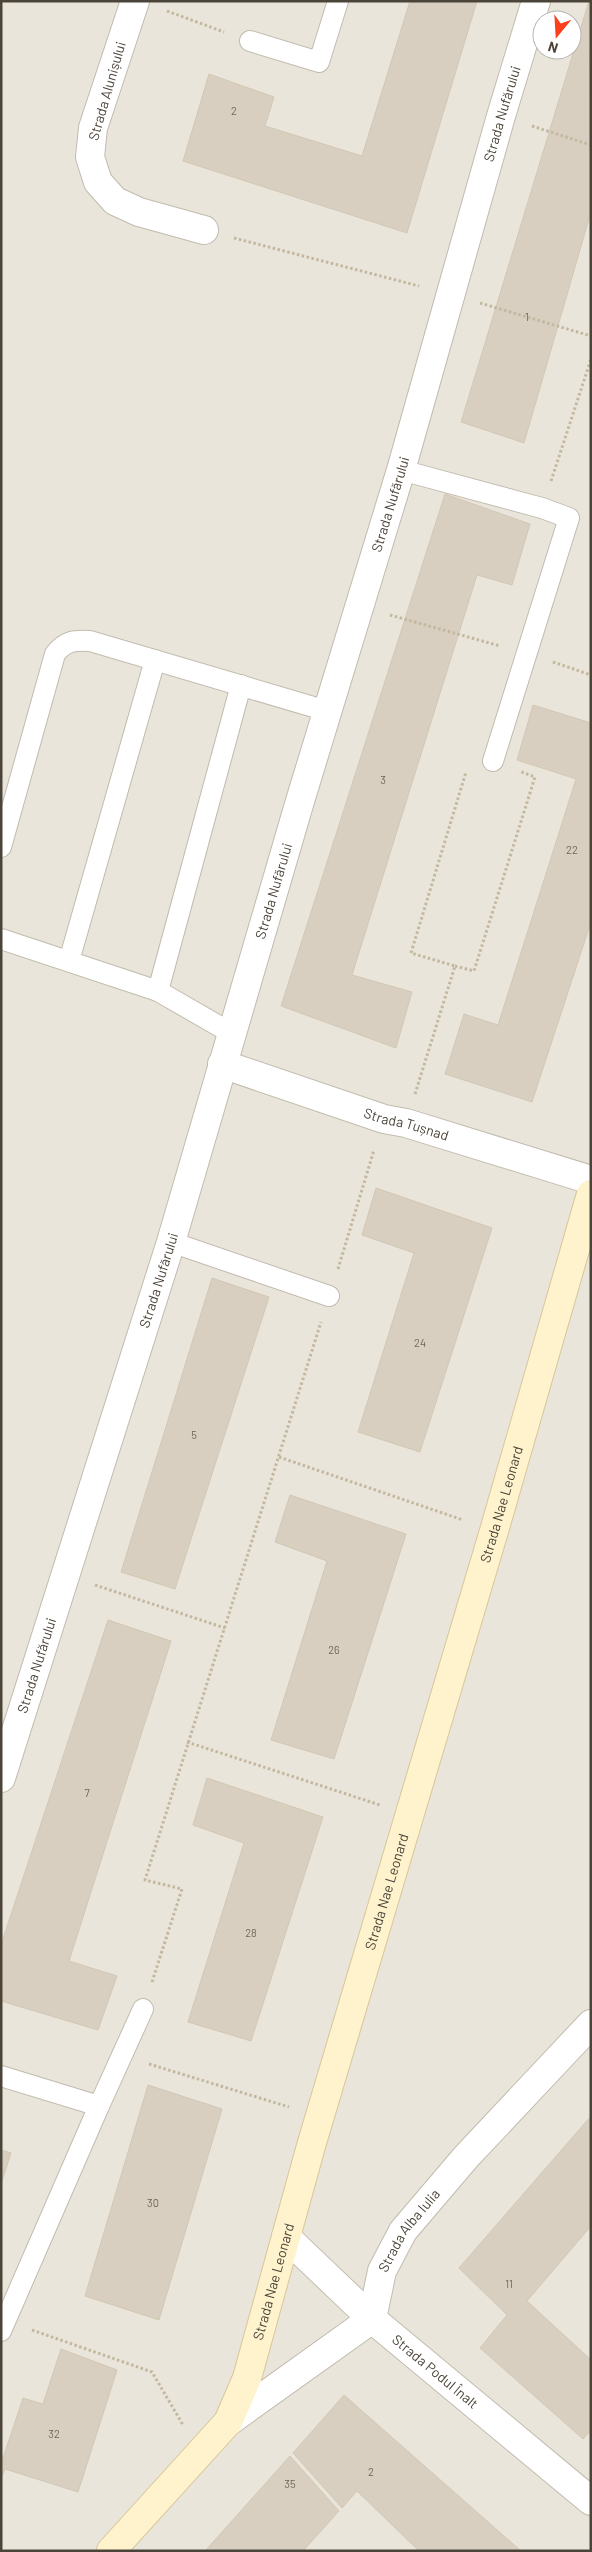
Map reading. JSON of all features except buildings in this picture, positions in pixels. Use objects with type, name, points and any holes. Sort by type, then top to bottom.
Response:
[{"type":"street","name":"Strada Nufărului","points":[[1,1778],[171,1242],[231,1033],[401,470],[501,116],[536,1]]},
{"type":"street","name":"Strada Alunișului","points":[[147,5],[93,128],[90,156],[98,182],[116,201],[139,212],[204,230]]},
{"type":"street","name":"Strada Tușnad","points":[[222,1064],[395,1121],[591,1180]]},
{"type":"street","name":"Strada Nae Leonard","points":[[111,2551],[228,2422],[247,2378],[286,2237],[591,1194]]},
{"type":"street","name":"Strada Alba Iulia","points":[[372,2319],[382,2272],[402,2231],[466,2158],[591,2024]]},
{"type":"street","name":"Strada Podul Înalt","points":[[286,2237],[372,2319],[591,2501]]},
{"type":"street","points":[[228,2422],[372,2319]]},
{"type":"lane","points":[[250,41],[320,62],[338,1]]},
{"type":"lane","points":[[401,470],[542,508],[569,518],[493,761]]},
{"type":"lane","points":[[1,847],[55,654],[62,645],[74,640],[90,641],[327,711]]},
{"type":"lane","points":[[69,961],[155,660]]},
{"type":"lane","points":[[158,991],[240,685]]},
{"type":"lane","points":[[1,939],[158,991],[231,1033]]},
{"type":"lane","points":[[171,1242],[329,1296]]},
{"type":"lane","points":[[4,2326],[143,2009]]},
{"type":"lane","points":[[1,2076],[99,2106]]},
{"type":"path","points":[[147,5],[250,41]]},
{"type":"path","points":[[501,116],[591,145]]},
{"type":"path","points":[[204,230],[450,294],[591,336]]},
{"type":"path","points":[[542,508],[591,359]]},
{"type":"path","points":[[359,606],[528,654],[591,675]]},
{"type":"path","points":[[472,754],[535,777],[474,971],[455,966],[411,953],[472,754]]},
{"type":"path","points":[[143,2009],[182,1889],[145,1880],[187,1742],[226,1628],[329,1296],[455,966]]},
{"type":"path","points":[[279,1457],[494,1531]]},
{"type":"path","points":[[66,1576],[226,1628]]},
{"type":"path","points":[[187,1742],[409,1814]]},
{"type":"path","points":[[124,2056],[321,2117]]},
{"type":"path","points":[[4,2326],[152,2372],[199,2454]]},
{"type":"shaded area","points":[[1,1],[591,1],[591,2551],[1,2551]]}]
